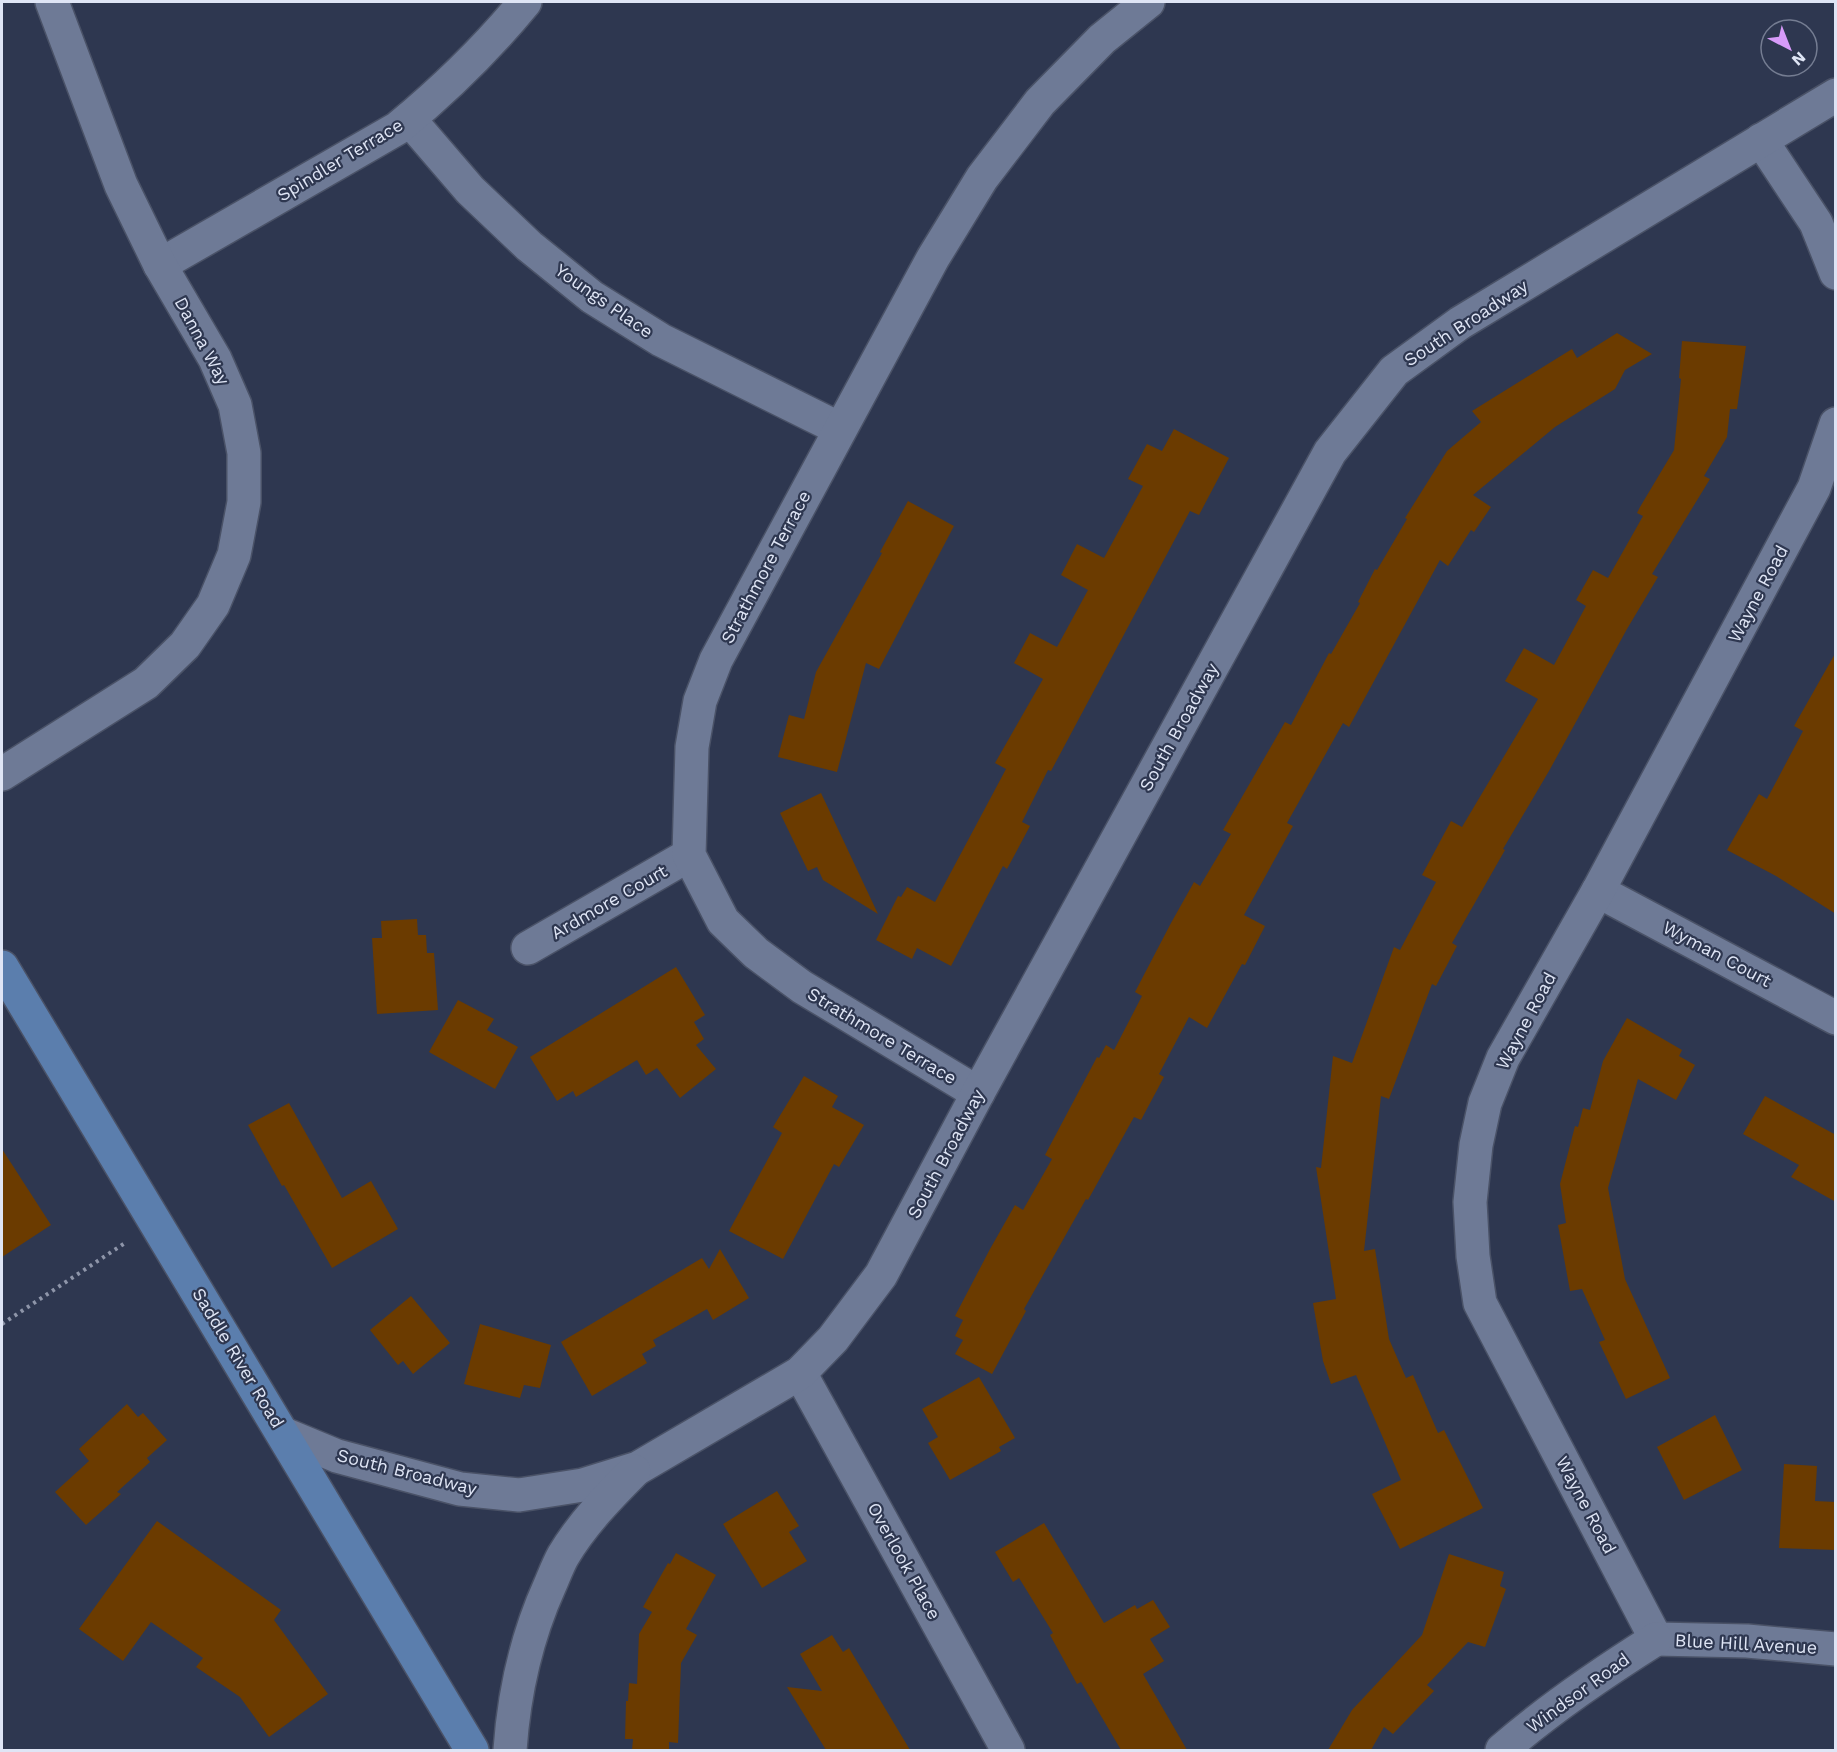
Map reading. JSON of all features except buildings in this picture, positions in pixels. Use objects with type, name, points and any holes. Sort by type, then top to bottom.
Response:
[{"type":"street","name":"Danna Way","points":[[2,774],[146,683],[185,645],[213,605],[234,555],[244,502],[244,453],[235,405],[216,359],[160,266],[121,184],[52,2]]},
{"type":"street","name":"Spindler Terrace","points":[[160,266],[398,128],[429,102],[505,26],[525,2]]},
{"type":"street","name":"Strathmore Terrace","points":[[978,1093],[802,987],[756,953],[723,921],[689,855],[692,747],[700,701],[716,660],[933,258],[982,178],[1040,102],[1102,39],[1148,2]]},
{"type":"street","name":"South Broadway","points":[[284,1434],[337,1456],[460,1489],[519,1495],[583,1485],[638,1468],[800,1373],[833,1339],[881,1275],[978,1093],[1330,452],[1394,371],[1460,324],[1836,95]]},
{"type":"street","name":"Youngs Place","points":[[409,119],[470,190],[520,238],[592,297],[661,340],[840,429]]},
{"type":"street","points":[[1761,140],[1816,223],[1836,273]]},
{"type":"street","name":"Wayne Road","points":[[1656,1639],[1480,1303],[1473,1256],[1470,1202],[1476,1145],[1485,1103],[1503,1058],[1598,891],[1814,488],[1836,424]]},
{"type":"street","name":"Ardmore Court","points":[[528,948],[689,855]]},
{"type":"street","name":"Wyman Court","points":[[1598,891],[1836,1018]]},
{"type":"street","name":"Saddle River Road","points":[[2,967],[472,1750]]},
{"type":"street","name":"Overlook Place","points":[[800,1373],[1008,1750]]},
{"type":"street","name":"South Broadway","points":[[510,1750],[513,1713],[524,1655],[542,1603],[563,1556],[597,1509],[638,1468]]},
{"type":"street","name":"Blue Hill Avenue","points":[[1656,1639],[1747,1641],[1836,1648]]},
{"type":"street","name":"Windsor Road","points":[[1502,1750],[1599,1674],[1656,1639]]},
{"type":"path","points":[[2,1323],[131,1238]]}]
